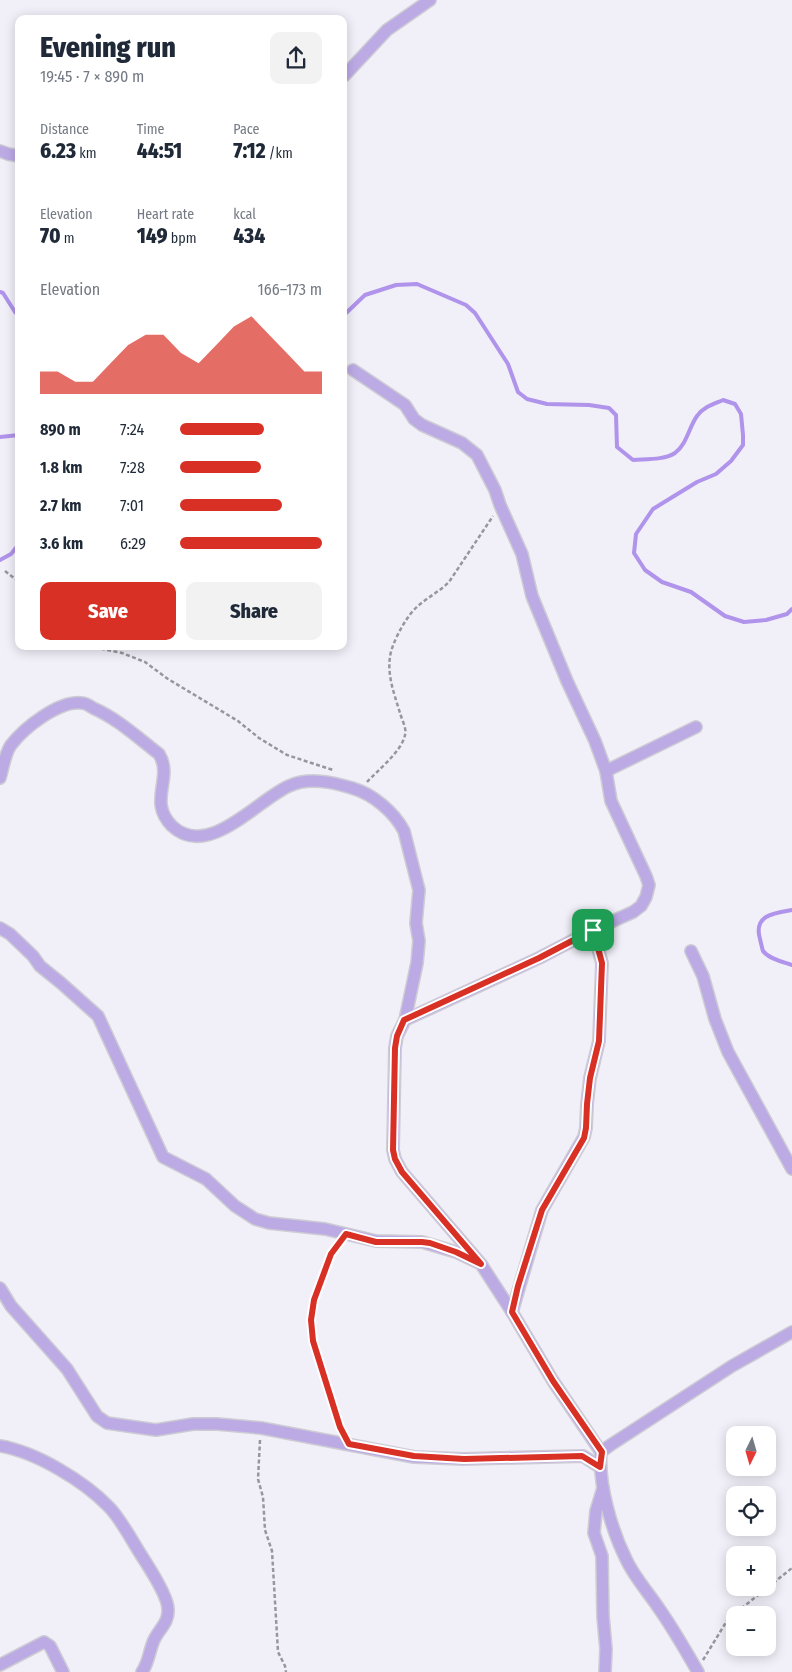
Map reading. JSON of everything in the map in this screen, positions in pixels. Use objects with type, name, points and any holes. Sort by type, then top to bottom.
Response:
[{"type":"street","points":[[347,73],[387,30],[430,0]]},
{"type":"street","points":[[0,151],[15,155]]},
{"type":"street","points":[[353,370],[405,405],[414,419],[422,426],[462,443],[476,455],[495,490],[522,554],[532,596],[567,681],[595,741],[606,770],[611,801],[649,885],[643,901],[633,912],[539,958],[404,1020]]},
{"type":"street","points":[[0,778],[10,746],[29,725],[62,707],[82,703],[122,724],[158,754],[163,761],[164,768],[160,800],[161,808],[165,818],[181,832],[195,836],[204,836],[228,827],[288,786],[304,782],[328,782],[362,792],[388,809],[404,831],[419,886],[416,923],[419,941],[417,963],[404,1020],[397,1036],[395,1048],[393,1150],[395,1159],[402,1172],[481,1264],[553,1381],[602,1452]]},
{"type":"street","points":[[606,770],[696,727]]},
{"type":"street","points":[[512,1312],[518,1286],[542,1210],[584,1138],[590,1078],[599,1041],[601,957],[593,930]]},
{"type":"street","points":[[3,933],[33,956],[40,966],[98,1016],[163,1157],[206,1179],[235,1206],[255,1219],[269,1223],[325,1229],[376,1242],[430,1243],[456,1252],[481,1264]]},
{"type":"street","points":[[691,951],[703,976],[715,1019],[728,1052],[792,1169]]},
{"type":"street","points":[[0,1288],[11,1306],[67,1369],[97,1416],[107,1423],[156,1430],[193,1424],[261,1428],[414,1456],[464,1459],[582,1456],[600,1467]]},
{"type":"street","points":[[698,1671],[661,1611],[626,1561],[603,1488],[600,1467],[602,1452],[732,1366],[792,1332]]},
{"type":"street","points":[[0,1446],[36,1457],[83,1483],[110,1508],[156,1578],[168,1607],[168,1619],[154,1640],[147,1665],[142,1672]]},
{"type":"street","points":[[603,1488],[596,1511],[594,1533],[602,1556],[603,1616],[606,1649],[605,1672]]},
{"type":"street","points":[[0,1665],[44,1642],[50,1646],[63,1672]]},
{"type":"path","points":[[362,792],[362,787],[397,750],[403,742],[406,733],[392,686],[390,668],[390,657],[401,630],[409,616],[420,603],[440,591],[449,582],[500,504]]},
{"type":"path","points":[[5,571],[15,579]]},
{"type":"path","points":[[107,650],[146,662],[168,679],[238,721],[259,738],[287,755],[338,772]]},
{"type":"path","points":[[346,1234],[331,1254],[314,1300],[311,1320],[313,1341],[340,1427],[349,1444]]},
{"type":"path","points":[[261,1428],[258,1479],[264,1497],[265,1530],[272,1551],[278,1652],[286,1672]]},
{"type":"path","points":[[776,1580],[792,1568]]},
{"type":"path","points":[[698,1671],[728,1618],[756,1596]]},
{"type":"waterway","points":[[347,312],[365,295],[396,285],[417,284],[466,305],[475,313],[508,364],[518,392],[527,399],[547,404],[589,405],[609,408],[616,415],[617,447],[633,460],[660,458],[675,453],[682,445],[694,420],[702,410],[723,400],[735,404],[741,414],[743,445],[731,461],[716,474],[697,482],[653,509],[636,534],[634,553],[645,570],[662,582],[691,592],[725,616],[744,622],[766,620],[787,614],[792,609]]},
{"type":"waterway","points":[[0,292],[3,293],[15,312]]},
{"type":"waterway","points":[[0,437],[15,435]]},
{"type":"waterway","points":[[0,560],[11,554],[15,549]]},
{"type":"waterway","points":[[792,910],[778,912],[762,920],[759,931],[763,951],[776,960],[792,965]]},
{"type":"route","points":[[593,930],[602,963],[599,1041],[590,1078],[584,1138],[542,1210],[518,1286],[512,1312],[553,1381],[602,1452],[600,1467],[582,1456],[464,1459],[414,1456],[349,1444],[340,1427],[313,1341],[311,1320],[314,1300],[331,1254],[346,1234],[376,1242],[430,1243],[456,1252],[481,1264],[402,1172],[395,1159],[393,1150],[395,1048],[397,1036],[404,1020],[539,958],[593,930]]}]
